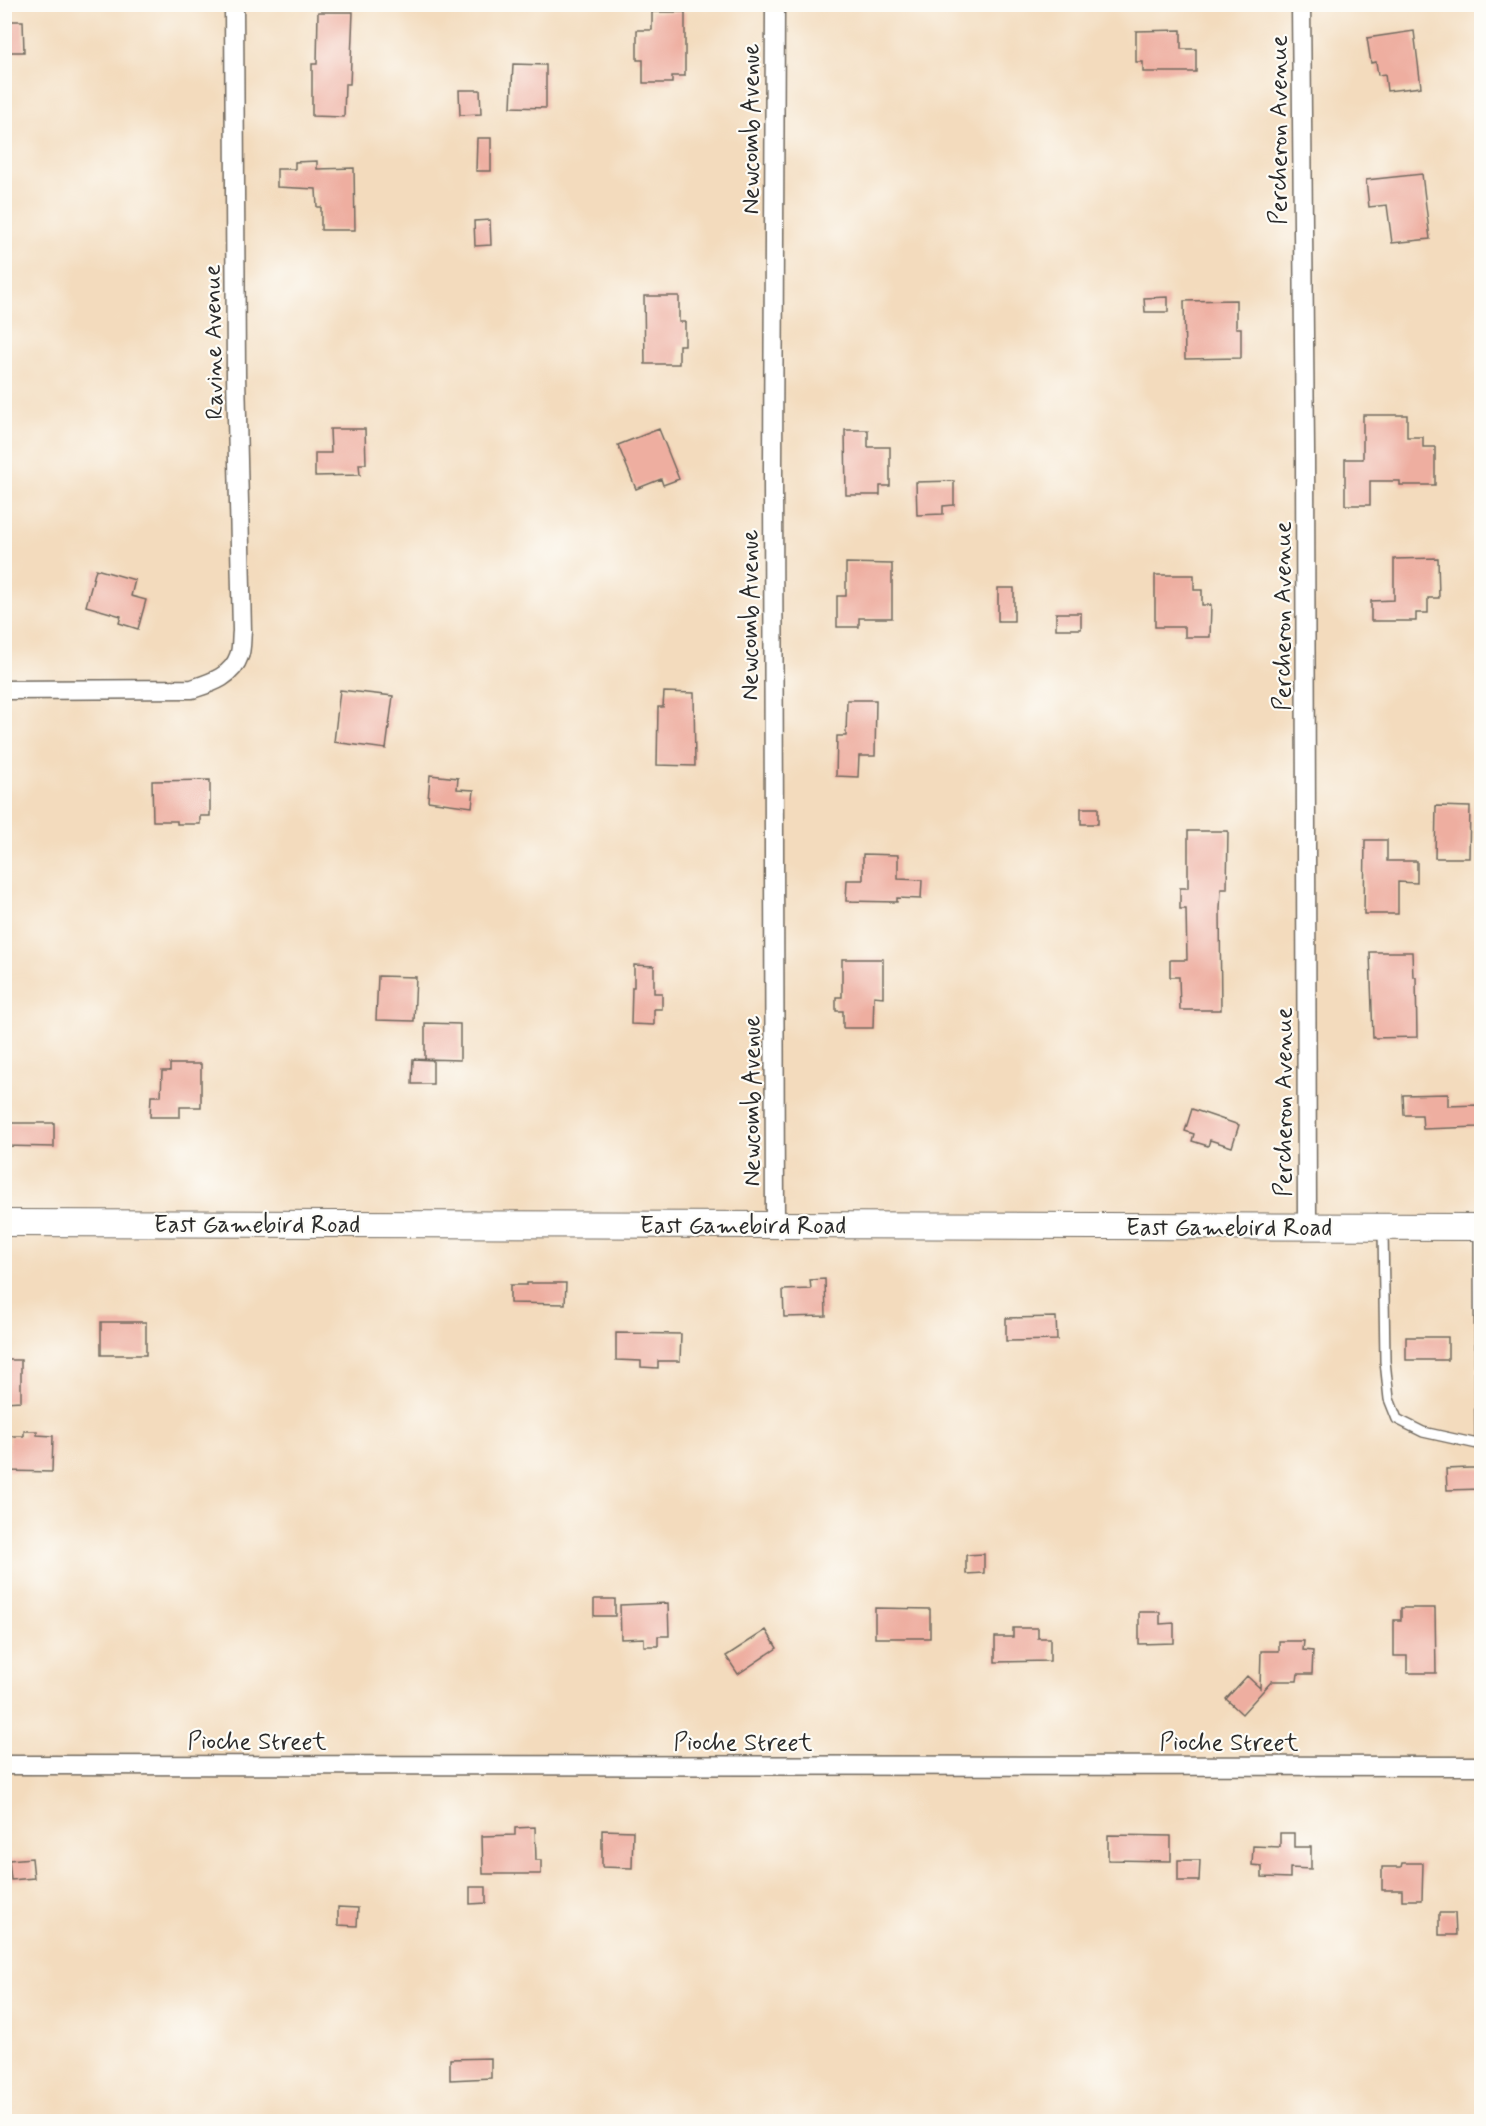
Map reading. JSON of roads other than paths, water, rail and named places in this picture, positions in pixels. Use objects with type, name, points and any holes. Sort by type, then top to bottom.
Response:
[{"type":"main road","name":"East Gamebird Road","points":[[4,1223],[1480,1227]]},
{"type":"street","name":"Ravine Avenue","points":[[4,690],[192,689],[215,682],[225,675],[239,657],[242,631],[236,375],[234,4]]},
{"type":"street","name":"Newcomb Avenue","points":[[775,4],[773,483],[775,1226]]},
{"type":"street","name":"Percheron Avenue","points":[[1301,4],[1305,450],[1307,1227]]},
{"type":"street","name":"Pioche Street","points":[[4,1765],[1482,1766]]},
{"type":"lane","points":[[1383,1227],[1384,1361],[1389,1399],[1397,1419],[1423,1432],[1481,1445],[1480,1227]]}]
